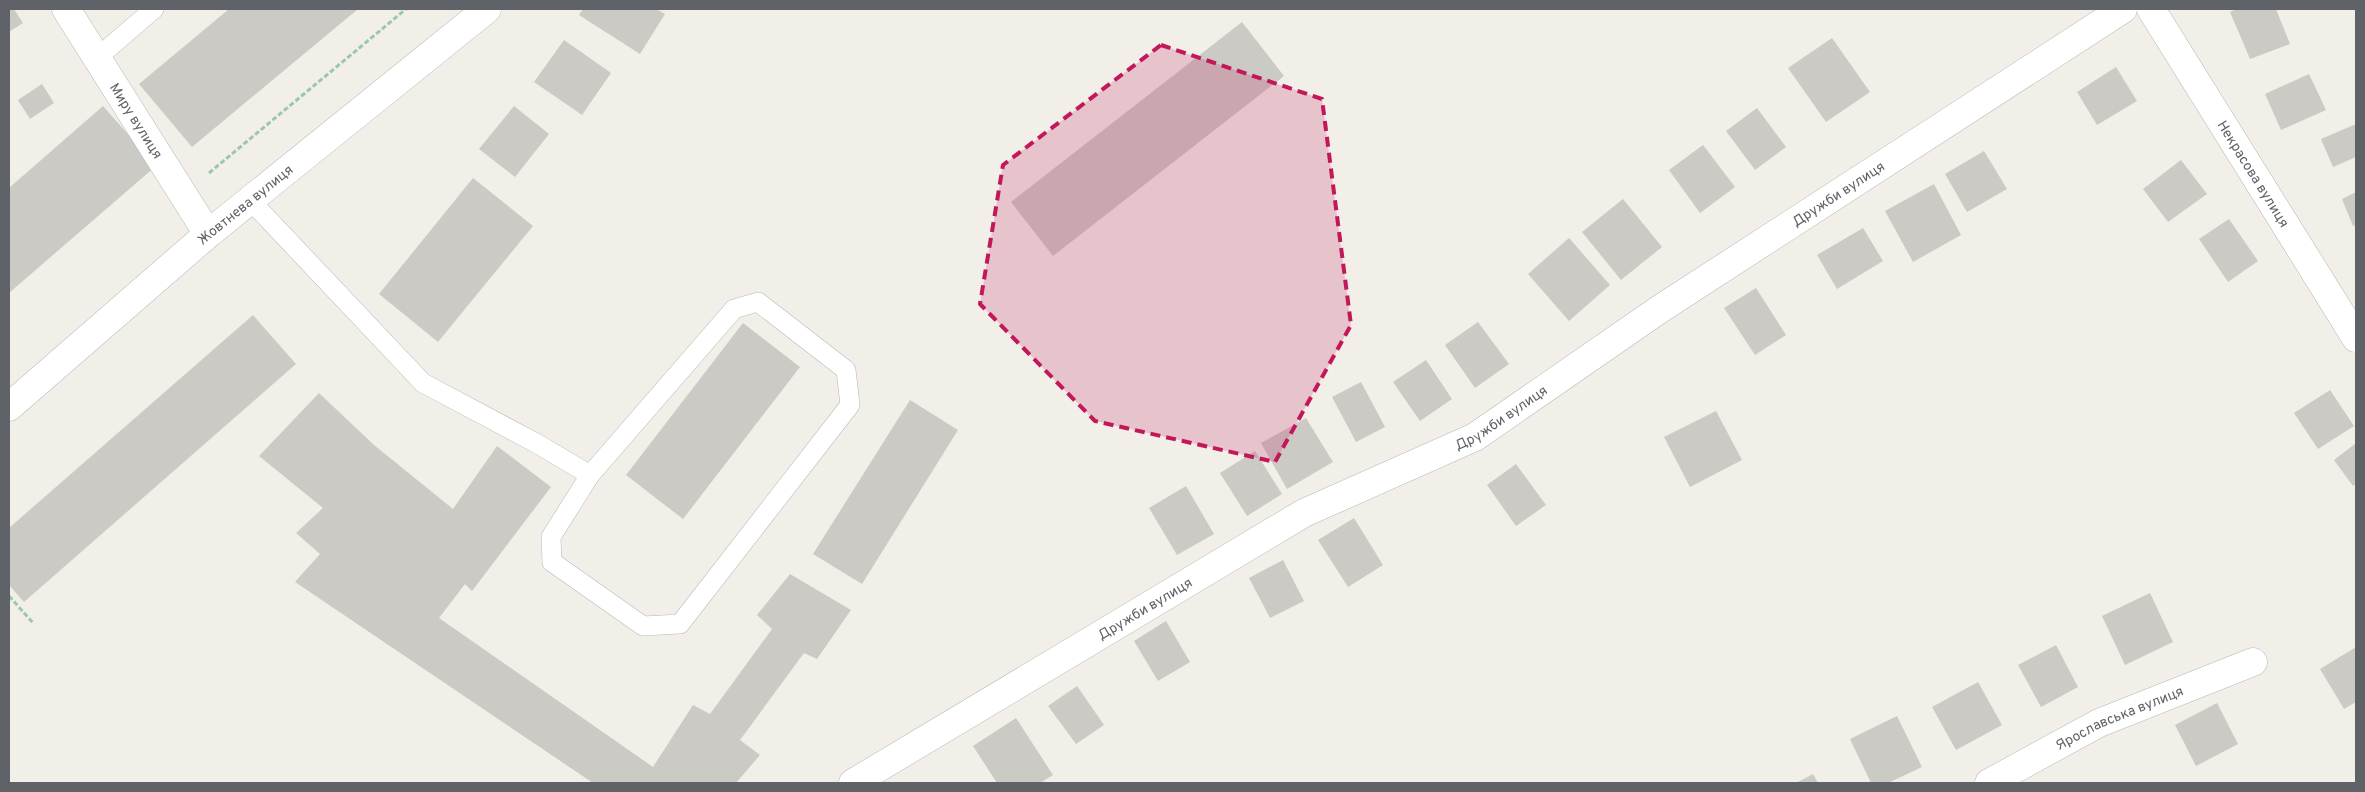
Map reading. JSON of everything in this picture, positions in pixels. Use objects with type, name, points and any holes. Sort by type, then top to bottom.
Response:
[{"type":"street","name":"Миру вулиця","points":[[66,9],[208,234]]},
{"type":"street","name":"Жовтнева вулиця","points":[[9,407],[208,234],[487,9]]},
{"type":"street","name":"Дружби вулиця","points":[[853,783],[1304,513],[1476,437],[1660,309],[2123,9]]},
{"type":"street","name":"Некрасова вулиця","points":[[2151,9],[2356,338]]},
{"type":"street","name":"Ярославська вулиця","points":[[1990,783],[2099,723],[2254,662]]},
{"type":"lane","points":[[97,58],[154,9]]},
{"type":"lane","points":[[250,200],[423,383],[536,443],[590,475]]},
{"type":"lane","points":[[758,302],[846,370],[850,405],[680,624],[644,626],[552,562],[551,536],[590,475],[734,309],[758,302]]},
{"type":"path","points":[[184,194],[406,9]]},
{"type":"path","points":[[9,596],[34,624]]},
{"type":"highlighted area","points":[[1161,45],[1322,99],[1351,325],[1275,462],[1095,421],[980,304],[1003,165]]},
{"type":"building","points":[[9,9],[14,9],[23,23],[9,32]]},
{"type":"building","points":[[229,9],[358,9],[192,147],[139,84]]},
{"type":"building","points":[[583,9],[656,9],[665,14],[640,54],[579,15]]},
{"type":"building","points":[[2237,9],[2276,9],[2290,44],[2250,59],[2230,12]]},
{"type":"building","points":[[1242,22],[1284,76],[1053,256],[1011,202]]},
{"type":"building","points":[[1832,38],[1870,92],[1826,122],[1788,68]]},
{"type":"building","points":[[564,40],[611,73],[582,115],[534,82]]},
{"type":"building","points":[[2116,67],[2137,101],[2097,125],[2077,92]]},
{"type":"building","points":[[2309,74],[2326,110],[2281,130],[2265,94]]},
{"type":"building","points":[[42,84],[54,103],[30,119],[18,100]]},
{"type":"building","points":[[103,106],[156,166],[9,293],[9,188]]},
{"type":"building","points":[[514,106],[549,134],[515,177],[479,149]]},
{"type":"building","points":[[1757,108],[1786,147],[1755,170],[1726,131]]},
{"type":"building","points":[[2356,124],[2356,157],[2333,167],[2321,139]]},
{"type":"building","points":[[1703,145],[1735,187],[1700,213],[1669,170]]},
{"type":"building","points":[[1984,151],[2007,189],[1967,212],[1945,174]]},
{"type":"building","points":[[2181,160],[2207,194],[2168,222],[2143,189]]},
{"type":"building","points":[[473,178],[533,226],[438,342],[379,294]]},
{"type":"building","points":[[1934,184],[1961,235],[1913,262],[1885,211]]},
{"type":"building","points":[[2356,192],[2356,225],[2353,226],[2342,199]]},
{"type":"building","points":[[1623,199],[1662,247],[1621,280],[1582,232]]},
{"type":"building","points":[[2229,219],[2258,261],[2228,282],[2199,239]]},
{"type":"building","points":[[1863,228],[1883,261],[1837,289],[1817,255]]},
{"type":"building","points":[[1569,238],[1610,285],[1569,321],[1528,274]]},
{"type":"building","points":[[1756,288],[1786,335],[1755,355],[1724,308]]},
{"type":"building","points":[[253,315],[296,364],[24,602],[9,585],[9,528]]},
{"type":"building","points":[[1478,322],[1509,364],[1475,388],[1445,345]]},
{"type":"building","points":[[743,323],[800,367],[683,519],[626,475]]},
{"type":"building","points":[[1426,360],[1452,399],[1420,421],[1393,382]]},
{"type":"building","points":[[1361,382],[1385,427],[1356,442],[1332,397]]},
{"type":"building","points":[[2330,390],[2354,426],[2318,449],[2294,413]]},
{"type":"building","points":[[319,393],[374,445],[453,509],[497,446],[551,487],[472,591],[465,584],[439,618],[653,767],[693,705],[710,714],[772,629],[757,615],[790,574],[851,610],[817,659],[804,653],[740,740],[760,755],[736,783],[593,783],[295,582],[320,554],[296,533],[323,508],[259,456]]},
{"type":"building","points":[[910,400],[958,430],[862,584],[813,554]]},
{"type":"building","points":[[1716,411],[1742,460],[1690,487],[1664,437]]},
{"type":"building","points":[[1306,418],[1333,462],[1287,489],[1261,443]]},
{"type":"building","points":[[2356,443],[2356,484],[2353,486],[2334,460]]},
{"type":"building","points":[[1255,451],[1282,494],[1247,516],[1220,473]]},
{"type":"building","points":[[1516,464],[1546,505],[1516,526],[1487,485]]},
{"type":"building","points":[[1186,486],[1214,534],[1177,555],[1149,508]]},
{"type":"building","points":[[1354,518],[1383,565],[1348,587],[1318,540]]},
{"type":"building","points":[[1283,560],[1304,601],[1270,618],[1249,578]]},
{"type":"building","points":[[2150,593],[2173,642],[2125,665],[2102,616]]},
{"type":"building","points":[[1166,621],[1190,662],[1158,681],[1134,641]]},
{"type":"building","points":[[2056,645],[2078,687],[2041,707],[2018,665]]},
{"type":"building","points":[[2356,647],[2356,702],[2344,709],[2320,669]]},
{"type":"building","points":[[1978,682],[2002,725],[1956,750],[1932,707]]},
{"type":"building","points":[[1077,686],[1104,725],[1076,744],[1048,706]]},
{"type":"building","points":[[2217,703],[2238,744],[2196,766],[2175,725]]},
{"type":"building","points":[[1897,716],[1922,767],[1888,783],[1871,783],[1850,739]]},
{"type":"building","points":[[1016,718],[1053,775],[1040,783],[997,783],[973,746]]},
{"type":"building","points":[[1813,774],[1818,783],[1796,783]]}]
